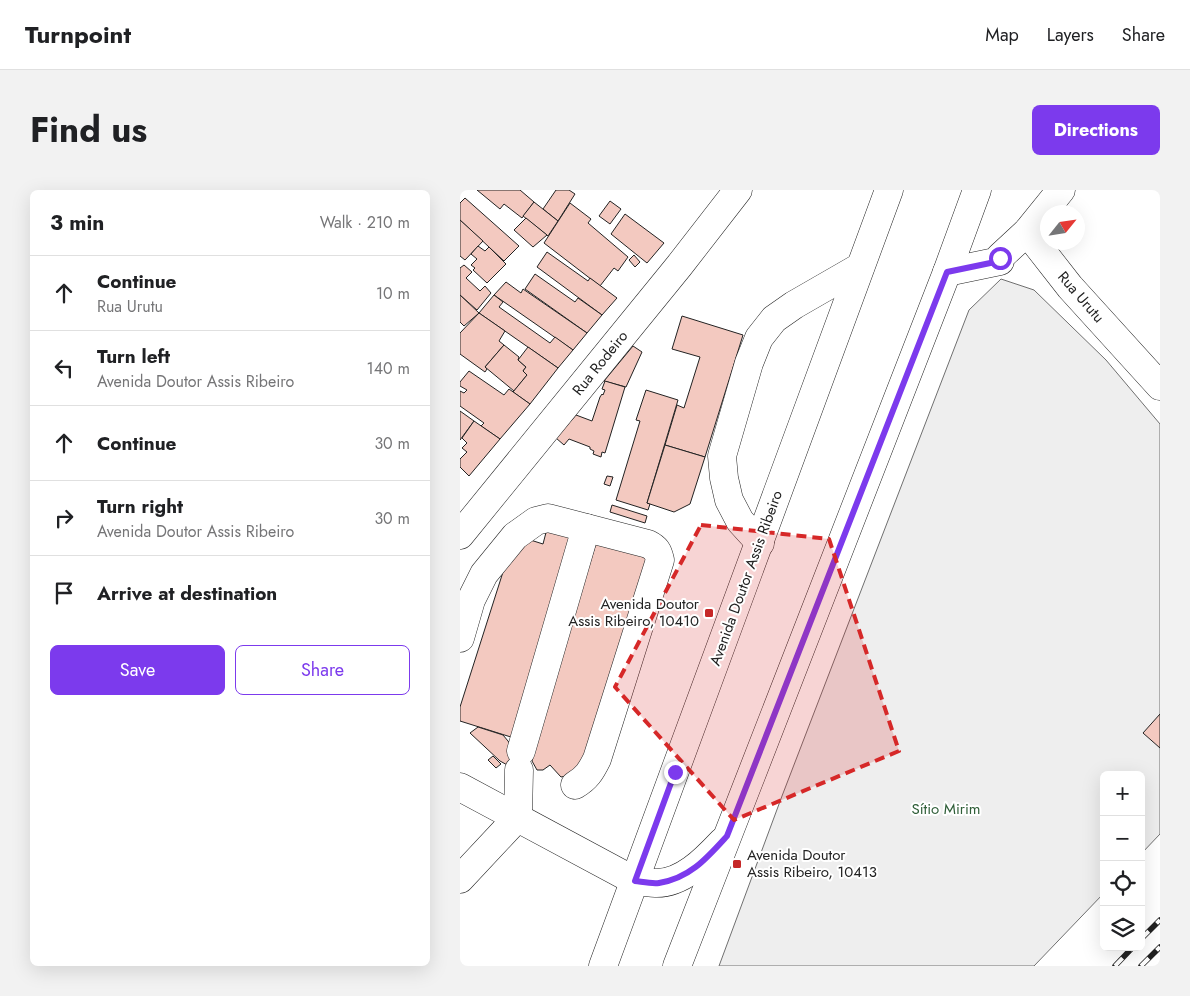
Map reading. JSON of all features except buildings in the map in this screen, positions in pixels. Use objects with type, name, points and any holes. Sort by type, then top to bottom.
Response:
[{"type":"main road","name":"Rua Rodeiro","points":[[460,535],[679,266],[738,190]]},
{"type":"main road","name":"Avenida Doutor Assis Ribeiro","points":[[604,966],[889,190]]},
{"type":"main road","points":[[677,966],[947,272],[977,190]]},
{"type":"main road","points":[[947,272],[1000,261],[1000,258],[1027,232],[1061,190]]},
{"type":"main road","name":"Rua Urutu","points":[[1027,232],[1070,287],[1160,386]]},
{"type":"main road","points":[[760,543],[740,521],[729,500],[722,456],[758,338],[774,319],[794,305],[860,267]]},
{"type":"main road","points":[[460,638],[471,600],[484,574],[520,531],[536,521],[548,518],[648,544],[659,553],[660,560],[597,759],[592,770],[584,780],[575,785]]},
{"type":"main road","points":[[460,879],[518,817],[520,760],[586,528]]},
{"type":"main road","points":[[460,787],[635,881],[658,883],[681,876],[703,862],[727,836]]},
{"type":"highlighted area","points":[[701,525],[829,539],[899,751],[734,820],[615,687]]},
{"type":"green space","name":"Sítio Mirim","points":[[1001,279],[1034,290],[1106,360],[1160,424],[1160,834],[1145,850],[1145,771],[1100,771],[1100,897],[1034,966],[719,966],[782,796],[969,310]]},
{"type":"railway","points":[[1145,935],[1160,920]]},
{"type":"railway","points":[[1141,966],[1160,947]]},
{"type":"railway","points":[[1115,966],[1129,951]]},
{"type":"place","name":"Avenida Doutor Assis Ribeiro, 10410","points":[[709,613]]},
{"type":"place","name":"Avenida Doutor Assis Ribeiro, 10413","points":[[737,864]]},
{"type":"route","points":[[675,772],[635,881],[658,883],[681,876],[703,862],[727,836],[947,272],[1000,261],[1000,258]]}]
